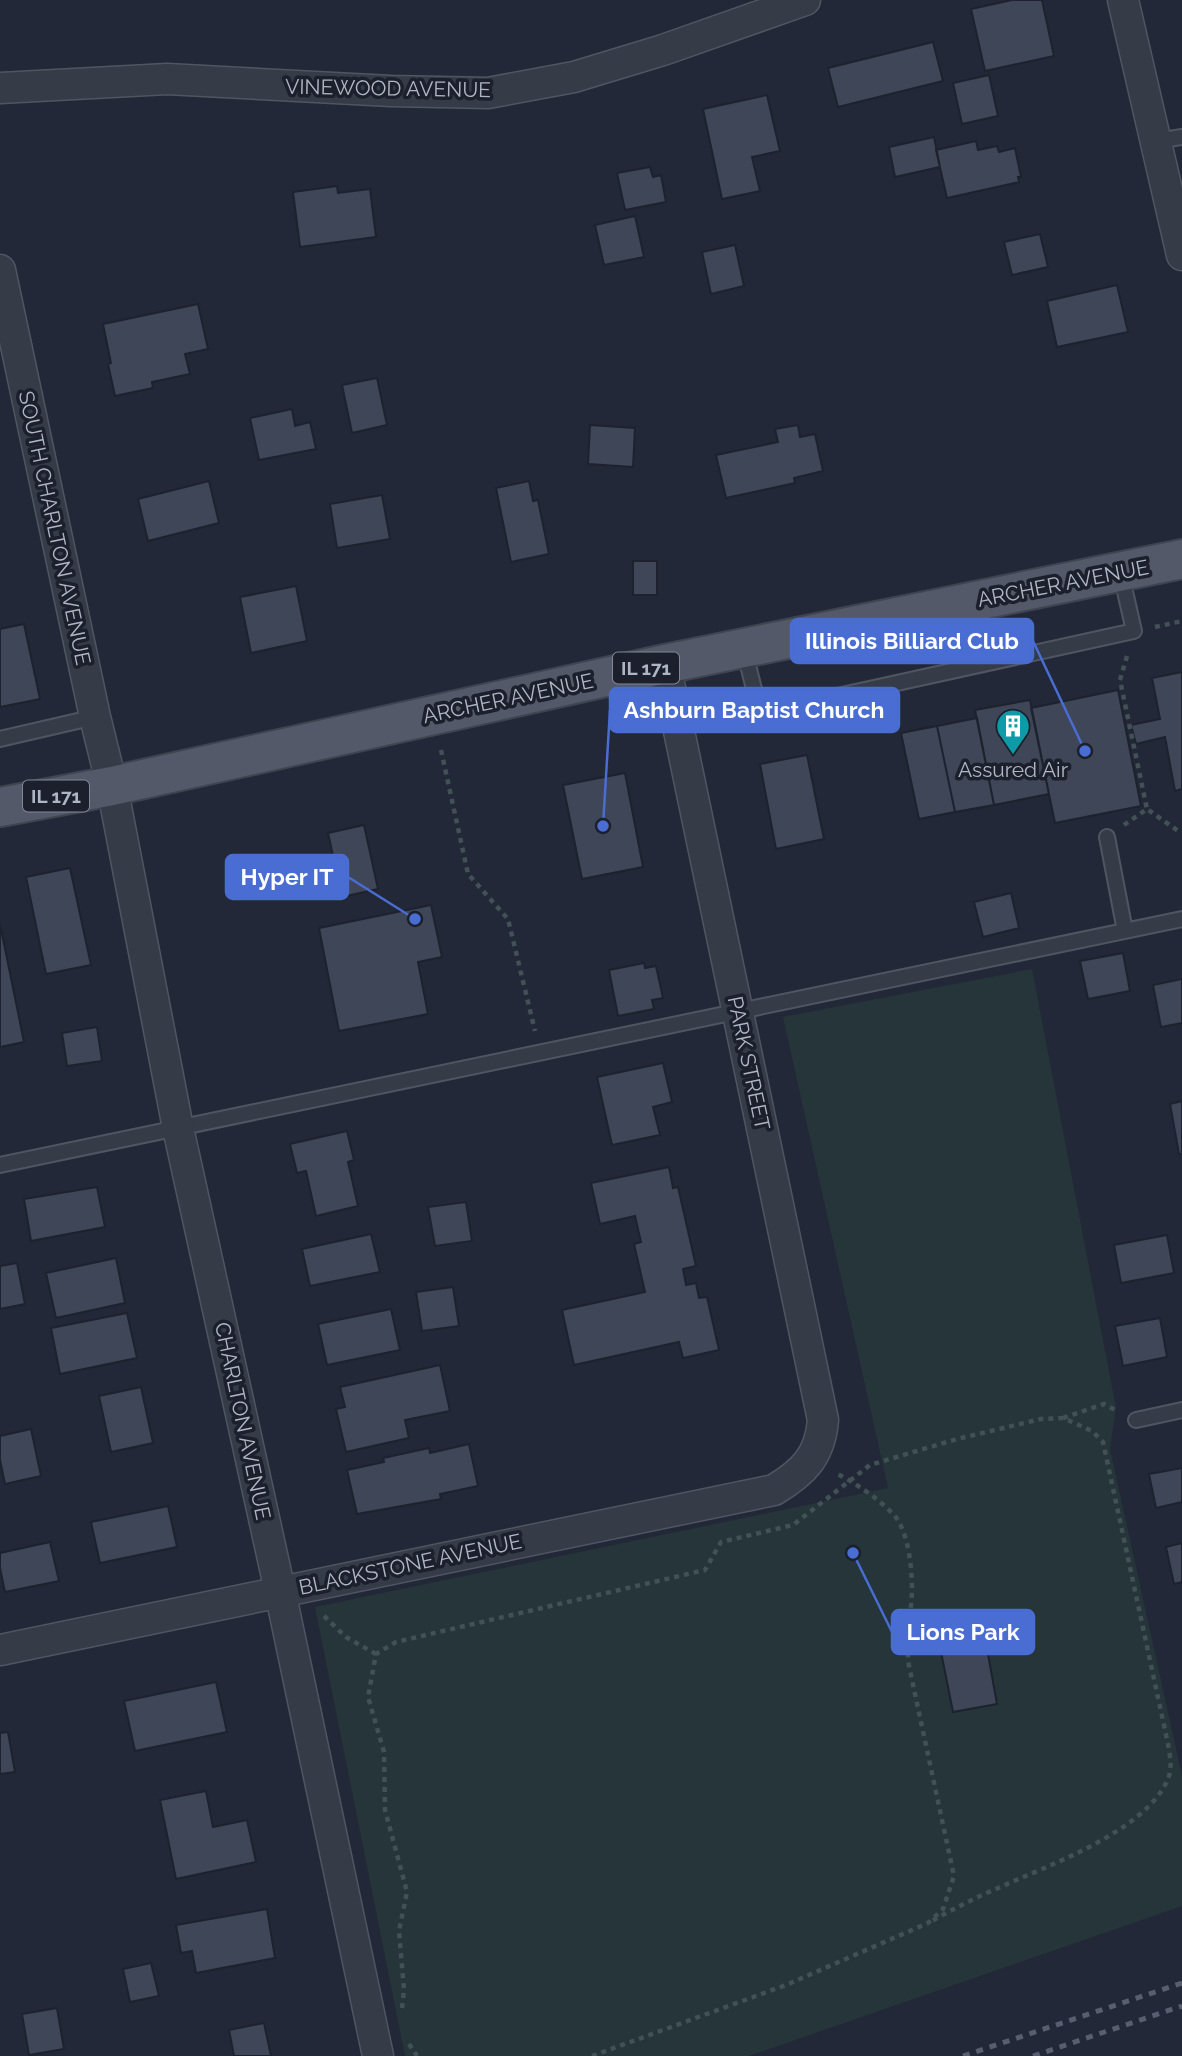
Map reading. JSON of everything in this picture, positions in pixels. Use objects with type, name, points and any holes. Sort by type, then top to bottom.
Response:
[{"type":"main road","name":"ARCHER AVENUE","points":[[0,807],[112,786],[665,664],[1182,559]]},
{"type":"street","name":"VINEWOOD AVENUE","points":[[0,88],[167,79],[391,91],[488,93],[574,77],[663,50],[805,0]]},
{"type":"street","points":[[1123,0],[1170,139],[1182,255]]},
{"type":"street","name":"SOUTH CHARLTON AVENUE","points":[[0,270],[112,786]]},
{"type":"street","name":"PARK STREET","points":[[665,664],[822,1420],[821,1441],[810,1460]]},
{"type":"street","name":"CHARLTON AVENUE","points":[[112,786],[178,1128],[292,1589],[378,2056]]},
{"type":"street","name":"BLACKSTONE AVENUE","points":[[0,1650],[774,1490],[794,1478],[810,1460]]},
{"type":"lane","points":[[744,648],[760,713],[1134,631],[1121,571]]},
{"type":"lane","points":[[0,739],[95,717]]},
{"type":"lane","points":[[1107,837],[1125,931]]},
{"type":"lane","points":[[0,1165],[1182,919]]},
{"type":"lane","points":[[1136,1420],[1182,1410]]},
{"type":"path","points":[[1120,681],[1147,810],[1181,833]]},
{"type":"path","points":[[703,726],[760,713]]},
{"type":"path","points":[[433,715],[468,874],[508,919],[540,1053]]},
{"type":"path","points":[[1107,837],[1147,810]]},
{"type":"path","points":[[404,2019],[399,1931],[407,1892],[385,1810],[384,1752],[368,1696],[376,1654],[396,1642],[705,1570],[721,1542],[793,1525],[870,1465],[902,1454],[1041,1419],[1063,1418],[1104,1404],[1136,1420]]},
{"type":"path","points":[[592,2056],[786,1985],[928,1923],[982,1895],[1078,1852],[1121,1829],[1143,1813],[1168,1780],[1171,1763],[1168,1744],[1103,1442],[1078,1423],[1063,1418]]},
{"type":"path","points":[[810,1460],[851,1481],[894,1515],[904,1534],[912,1592],[906,1641],[909,1666],[954,1876],[943,1909],[928,1923]]},
{"type":"path","points":[[292,1589],[346,1637],[376,1654]]},
{"type":"path","points":[[407,2042],[416,2056]]},
{"type":"shaded area","points":[[1032,969],[1116,1408],[1110,1449],[1182,1776],[1182,1906],[749,2056],[405,2056],[315,1607],[888,1488],[783,1017]]},
{"type":"building","points":[[1012,0],[1042,0],[1054,56],[985,71],[971,9]]},
{"type":"building","points":[[933,42],[943,81],[838,107],[828,68]]},
{"type":"building","points":[[989,75],[998,116],[962,124],[953,83]]},
{"type":"building","points":[[767,95],[780,151],[752,157],[760,191],[722,199],[703,109]]},
{"type":"building","points":[[934,137],[940,167],[895,177],[889,147]]},
{"type":"building","points":[[976,141],[978,150],[997,146],[999,152],[1015,148],[1021,177],[1018,177],[1019,182],[947,198],[936,150]]},
{"type":"building","points":[[650,167],[653,177],[661,175],[666,202],[625,210],[617,173]]},
{"type":"building","points":[[337,186],[338,193],[370,189],[376,237],[300,247],[293,192]]},
{"type":"building","points":[[635,216],[644,257],[604,265],[595,225]]},
{"type":"building","points":[[1040,234],[1048,267],[1012,275],[1004,242]]},
{"type":"building","points":[[735,245],[744,286],[711,294],[702,252]]},
{"type":"building","points":[[1117,285],[1128,332],[1057,347],[1047,301]]},
{"type":"building","points":[[198,304],[208,349],[185,354],[190,374],[152,382],[153,388],[115,396],[103,324]]},
{"type":"building","points":[[377,378],[387,425],[352,433],[342,385]]},
{"type":"building","points":[[292,409],[295,426],[310,422],[316,449],[259,460],[250,418]]},
{"type":"building","points":[[590,425],[635,428],[633,467],[588,464]]},
{"type":"building","points":[[798,425],[800,437],[815,434],[823,471],[794,478],[795,483],[726,498],[716,455],[778,442],[775,429]]},
{"type":"building","points":[[209,481],[219,523],[148,541],[138,499]]},
{"type":"building","points":[[529,481],[533,501],[538,500],[549,554],[511,562],[496,488]]},
{"type":"building","points":[[382,495],[390,539],[337,548],[330,504]]},
{"type":"building","points":[[633,561],[657,561],[657,595],[633,595]]},
{"type":"building","points":[[296,586],[307,641],[251,653],[240,597]]},
{"type":"building","points":[[24,624],[40,699],[0,707],[0,629]]},
{"type":"building","points":[[1182,672],[1182,789],[1175,791],[1165,737],[1136,744],[1131,725],[1160,719],[1152,678]]},
{"type":"building","points":[[1118,690],[1141,806],[1055,823],[1031,708]]},
{"type":"building","name":"Assured Air","points":[[1030,700],[1049,794],[994,805],[975,710]]},
{"type":"building","points":[[977,718],[994,805],[955,812],[937,726]]},
{"type":"building","points":[[937,726],[955,812],[919,819],[901,733]]},
{"type":"building","points":[[807,755],[824,839],[776,849],[760,764]]},
{"type":"building","points":[[625,773],[643,867],[582,879],[563,785]]},
{"type":"building","points":[[364,825],[378,889],[342,897],[328,833]]},
{"type":"building","points":[[70,868],[91,965],[46,974],[26,877]]},
{"type":"building","points":[[1011,893],[1019,928],[983,937],[974,902]]},
{"type":"building","points":[[431,905],[442,957],[418,962],[428,1014],[339,1031],[319,928]]},
{"type":"building","points":[[0,924],[24,1042],[0,1047]]},
{"type":"building","points":[[1123,953],[1130,991],[1088,999],[1080,961]]},
{"type":"building","points":[[644,963],[645,968],[656,966],[663,998],[652,1000],[654,1009],[618,1016],[609,970]]},
{"type":"building","points":[[1182,979],[1182,1023],[1161,1027],[1153,985]]},
{"type":"building","points":[[97,1027],[102,1061],[67,1066],[62,1033]]},
{"type":"building","points":[[663,1063],[672,1102],[653,1107],[660,1135],[612,1145],[597,1077]]},
{"type":"building","points":[[1182,1101],[1182,1154],[1179,1154],[1170,1104]]},
{"type":"building","points":[[347,1131],[354,1160],[348,1162],[358,1206],[316,1216],[306,1171],[297,1173],[290,1144]]},
{"type":"building","points":[[669,1167],[673,1188],[678,1187],[696,1266],[683,1269],[686,1285],[696,1283],[699,1298],[707,1297],[719,1350],[683,1358],[679,1342],[574,1365],[562,1310],[645,1292],[634,1244],[641,1242],[635,1216],[600,1224],[591,1183]]},
{"type":"building","points":[[97,1187],[105,1227],[31,1241],[24,1199]]},
{"type":"building","points":[[466,1202],[472,1241],[435,1246],[428,1207]]},
{"type":"building","points":[[371,1234],[380,1272],[310,1286],[302,1249]]},
{"type":"building","points":[[1167,1235],[1174,1273],[1121,1283],[1114,1245]]},
{"type":"building","points":[[116,1258],[125,1303],[56,1318],[46,1273]]},
{"type":"building","points":[[17,1263],[25,1304],[0,1309],[0,1266]]},
{"type":"building","points":[[453,1287],[459,1326],[422,1331],[416,1292]]},
{"type":"building","points":[[391,1309],[400,1350],[327,1365],[318,1324]]},
{"type":"building","points":[[127,1313],[137,1358],[60,1374],[51,1328]]},
{"type":"building","points":[[1160,1318],[1167,1357],[1123,1366],[1115,1326]]},
{"type":"building","points":[[440,1365],[450,1411],[405,1420],[409,1438],[346,1452],[336,1409],[345,1407],[340,1387]]},
{"type":"building","points":[[141,1387],[153,1443],[111,1452],[99,1396]]},
{"type":"building","points":[[31,1429],[41,1476],[5,1484],[0,1460],[0,1436]]},
{"type":"building","points":[[469,1444],[478,1486],[440,1494],[441,1499],[357,1514],[347,1470],[384,1462],[383,1458],[429,1448],[430,1453]]},
{"type":"building","points":[[1182,1468],[1182,1502],[1156,1508],[1149,1474]]},
{"type":"building","points":[[168,1506],[177,1547],[100,1563],[91,1522]]},
{"type":"building","points":[[50,1542],[59,1581],[5,1592],[0,1553]]},
{"type":"building","points":[[1182,1543],[1182,1582],[1174,1584],[1166,1547]]},
{"type":"building","points":[[986,1643],[997,1704],[953,1712],[941,1652]]},
{"type":"building","points":[[216,1682],[227,1732],[135,1751],[124,1701]]},
{"type":"building","points":[[8,1732],[15,1772],[0,1774],[0,1733]]},
{"type":"building","points":[[206,1791],[213,1827],[247,1820],[256,1862],[176,1879],[160,1800]]},
{"type":"building","points":[[267,1909],[275,1958],[196,1973],[192,1951],[181,1953],[176,1925]]},
{"type":"building","points":[[151,1963],[159,1996],[130,2002],[123,1969]]},
{"type":"building","points":[[57,2008],[64,2049],[29,2055],[22,2014]]},
{"type":"building","points":[[264,2023],[271,2056],[234,2056],[229,2030]]},
{"type":"railway","points":[[963,2056],[1182,1983]]},
{"type":"railway","points":[[1033,2056],[1182,2006]]},
{"type":"place","name":"Illinois Billiard Club","points":[[1085,751]]},
{"type":"place","name":"Assured Air","points":[[1013,756]]},
{"type":"place","name":"Ashburn Baptist Church","points":[[603,826]]},
{"type":"place","name":"Hyper IT","points":[[415,919]]},
{"type":"place","name":"Lions Park","points":[[853,1553]]}]
